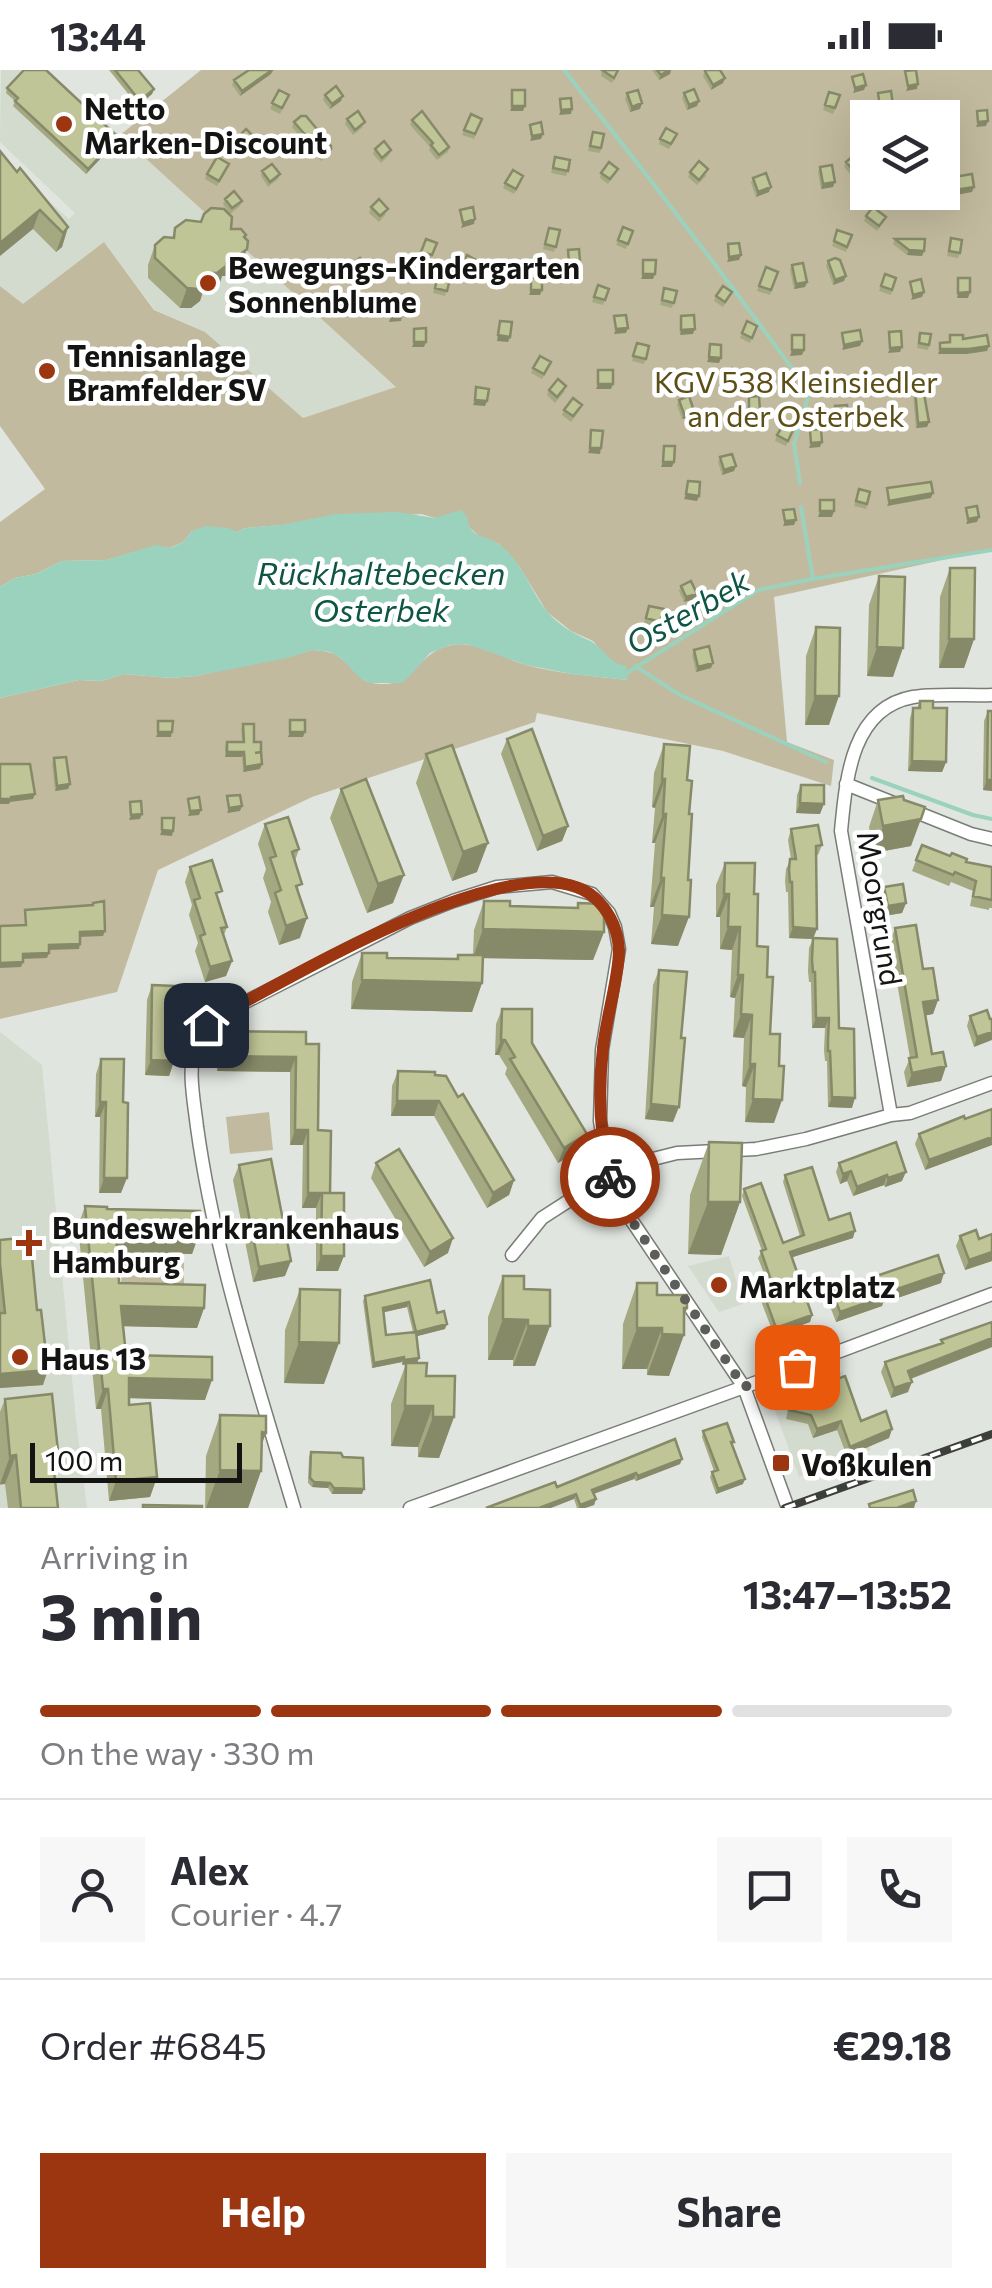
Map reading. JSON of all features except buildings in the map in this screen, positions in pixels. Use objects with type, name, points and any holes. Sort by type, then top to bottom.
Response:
[{"type":"street","name":"Moorgrund","points":[[891,1114],[841,831],[853,753],[866,728],[885,707],[913,697],[992,695]]},
{"type":"street","points":[[846,784],[992,839]]},
{"type":"street","points":[[294,1508],[232,1295],[204,1172],[193,1098],[196,1042],[206,1025],[220,1015],[410,918],[497,887],[552,882],[592,894],[608,913],[619,950],[602,1050],[600,1121],[609,1175],[630,1218],[744,1387],[788,1508]]},
{"type":"street","points":[[512,1255],[542,1218],[621,1167],[677,1154],[791,1143],[891,1114],[910,1113],[992,1083]]},
{"type":"street","points":[[410,1508],[992,1294]]},
{"type":"shaded area","points":[[1,70],[42,70],[120,135],[397,387],[303,418],[205,332],[155,310],[104,242],[23,305],[0,286],[0,157],[69,219],[75,213],[0,142]]},
{"type":"shaded area","name":"Bundeswehrkrankenhaus Hamburg","points":[[0,1032],[42,1065],[87,1508],[0,1508]]},
{"type":"shaded area","name":"Marktplatz","points":[[729,1256],[743,1304],[719,1312],[688,1266]]},
{"type":"shaded area","points":[[842,1371],[871,1450],[799,1477],[773,1405],[776,1394]]},
{"type":"green space","name":"KGV 538 Kleinsiedler an der Osterbek","points":[[201,70],[992,70],[992,549],[774,597],[787,742],[834,760],[831,786],[723,751],[537,713],[535,722],[312,797],[158,870],[117,992],[0,1019],[0,698],[124,674],[196,676],[313,650],[339,657],[367,681],[387,684],[407,676],[439,649],[462,644],[538,668],[627,680],[593,641],[571,631],[547,612],[519,566],[499,544],[480,537],[455,514],[246,528],[236,532],[192,531],[183,542],[170,548],[156,546],[106,560],[62,561],[0,587],[0,522],[45,489],[0,426],[0,286],[23,304],[104,242],[154,310],[205,332],[303,418],[396,387],[120,135]]},
{"type":"green space","points":[[269,1112],[273,1150],[230,1154],[226,1117]]},
{"type":"green space","points":[[122,1258],[184,1259],[184,1289],[121,1288]]},
{"type":"water","name":"Rückhaltebecken Osterbek","points":[[461,510],[471,530],[500,545],[514,559],[552,617],[626,666],[628,680],[526,665],[467,644],[450,645],[430,653],[401,683],[370,683],[341,658],[313,650],[196,676],[124,674],[0,698],[0,587],[15,578],[36,574],[62,561],[106,560],[156,545],[171,548],[192,531],[206,526],[236,532],[336,514],[397,512],[435,518]]},
{"type":"waterway","points":[[564,70],[805,386],[808,397],[794,444],[800,483]]},
{"type":"waterway","points":[[801,507],[813,579]]},
{"type":"waterway","name":"Osterbek","points":[[624,672],[758,590],[992,550]]},
{"type":"waterway","points":[[635,666],[680,695],[826,762]]},
{"type":"waterway","points":[[872,778],[992,819]]},
{"type":"railway","points":[[785,1508],[992,1434]]},
{"type":"way so far","points":[[610,1177],[630,1218],[744,1387],[797,1367]]},
{"type":"place","name":"Netto Marken-Discount","points":[[64,124]]},
{"type":"place","name":"Bewegungs-Kindergarten Sonnenblume","points":[[208,283]]},
{"type":"place","name":"Tennisanlage Bramfelder SV","points":[[47,371]]},
{"type":"place","name":"Bundeswehrkrankenhaus Hamburg","points":[[29,1243]]},
{"type":"place","name":"Marktplatz","points":[[719,1285]]},
{"type":"place","name":"Haus 13","points":[[20,1357]]},
{"type":"place","name":"Voßkulen","points":[[781,1463]]},
{"type":"route","points":[[206,1025],[336,955],[453,901],[497,887],[552,882],[592,894],[608,913],[619,950],[602,1050],[600,1121],[610,1177]]}]
